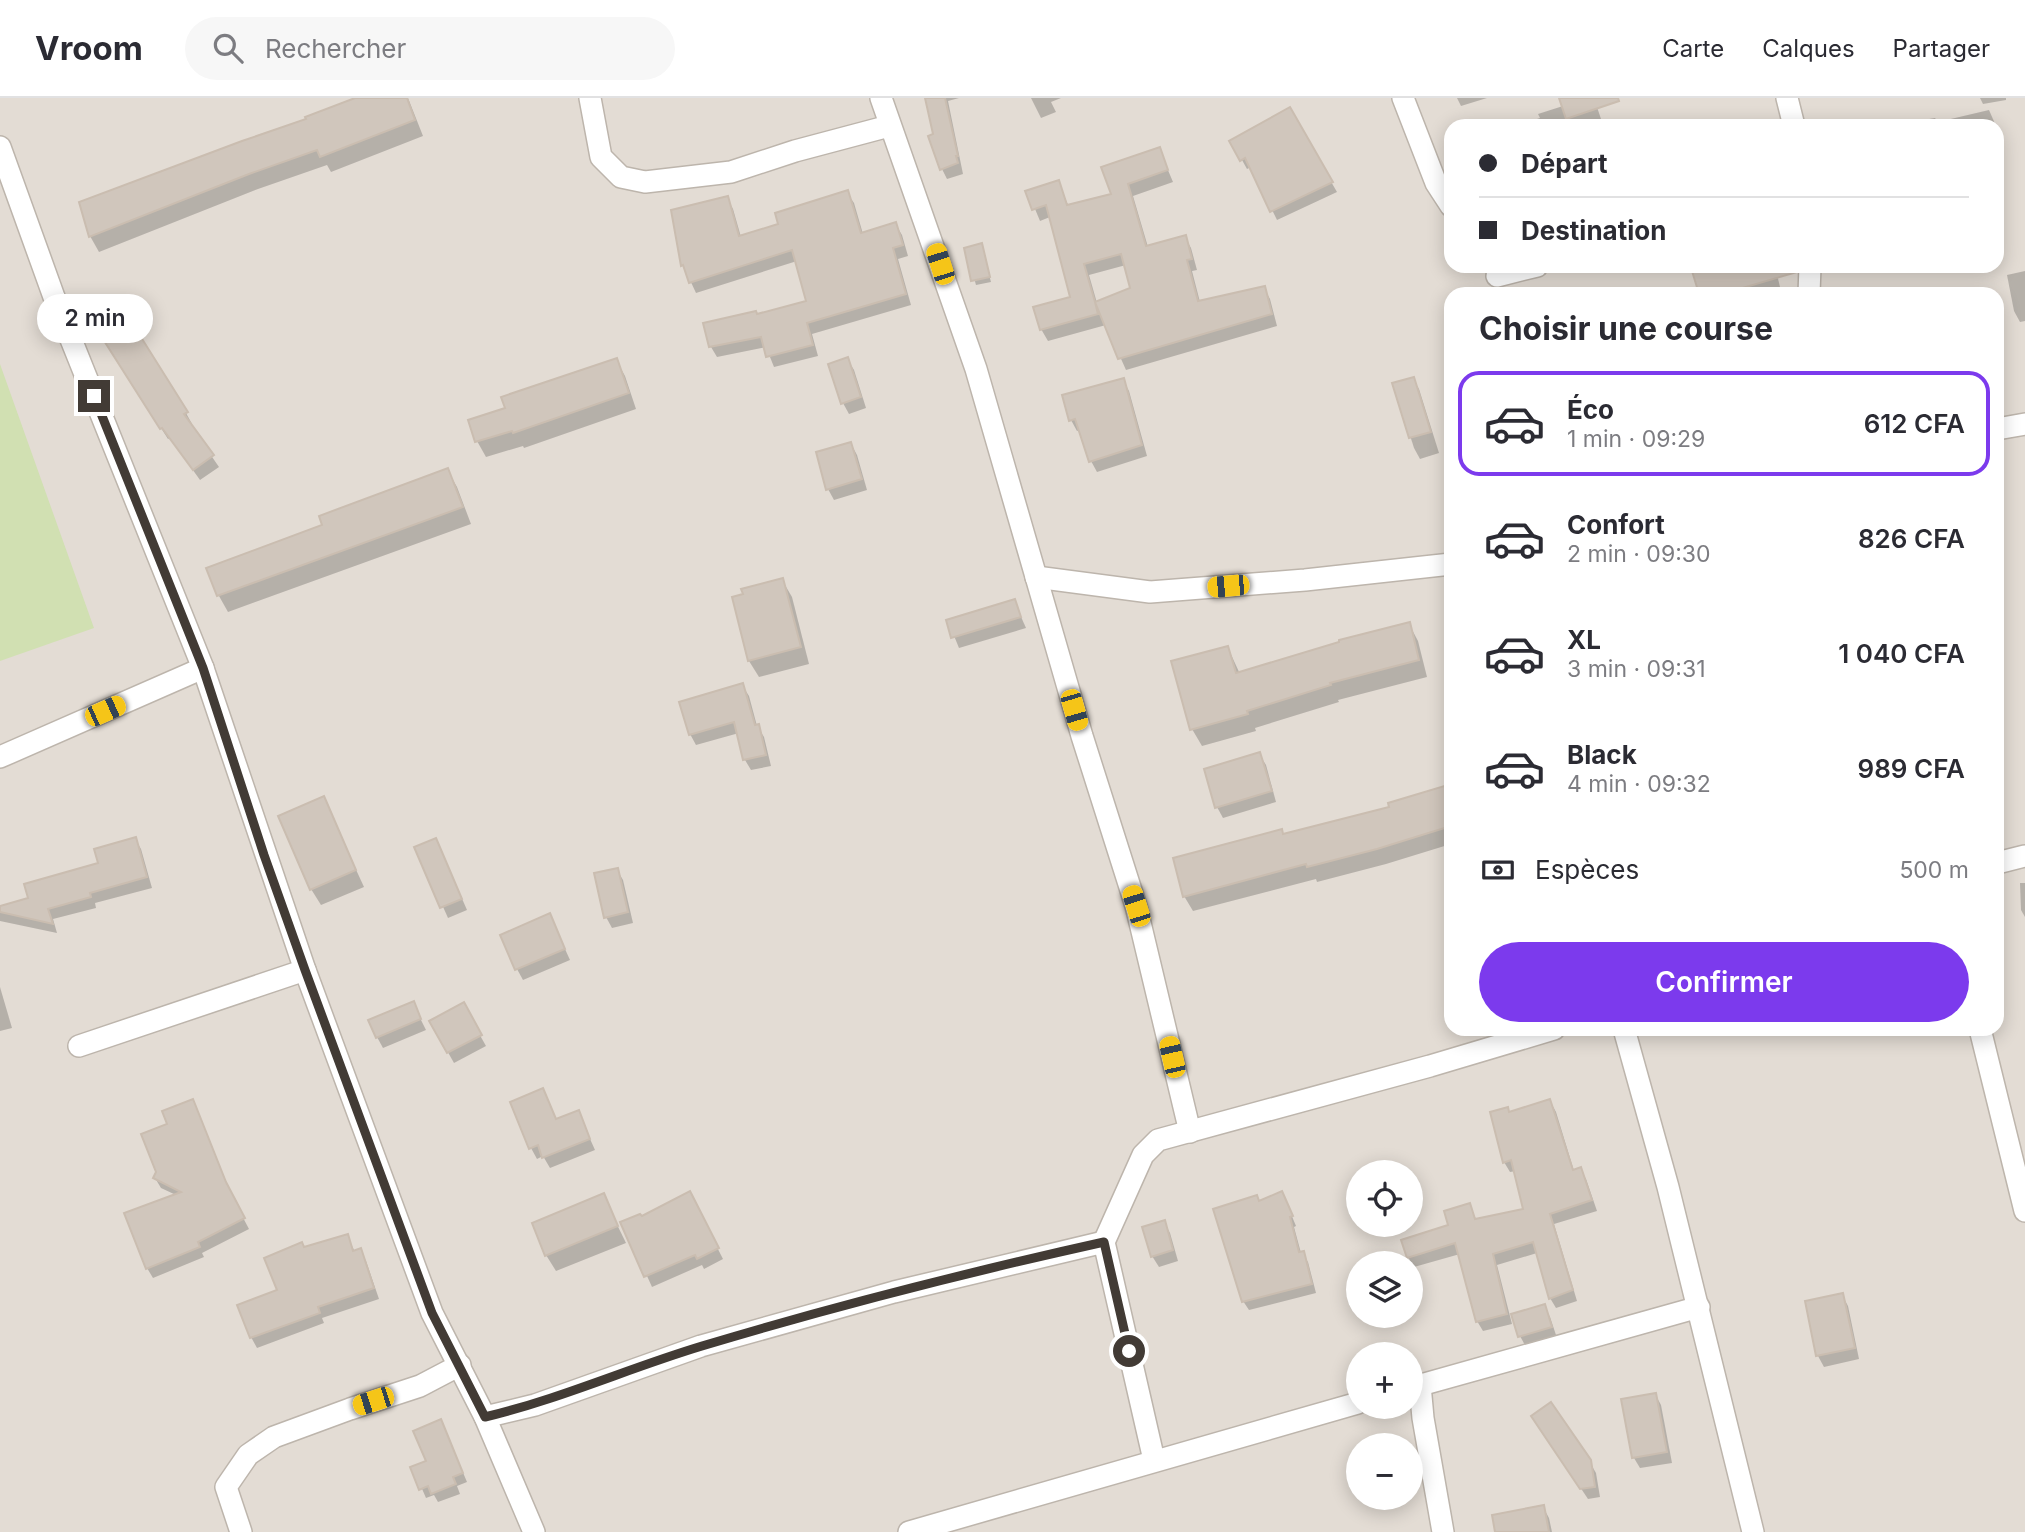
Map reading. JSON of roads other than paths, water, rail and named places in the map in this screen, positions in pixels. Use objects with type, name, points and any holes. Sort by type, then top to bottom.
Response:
[{"type":"street","points":[[590,98],[601,157],[621,177],[645,182],[731,172],[795,151],[889,126]]},
{"type":"street","points":[[881,98],[976,369],[1082,736],[1136,906],[1190,1132]]},
{"type":"street","points":[[1403,98],[1436,183],[1444,195]]},
{"type":"street","points":[[1787,98],[1792,119]]},
{"type":"street","points":[[0,146],[54,297],[203,668],[264,855],[432,1313],[485,1417],[534,1532]]},
{"type":"street","points":[[1495,279],[1515,273]]},
{"type":"street","points":[[2004,428],[2025,424]]},
{"type":"street","points":[[1036,577],[1150,592],[1305,580],[1444,565]]},
{"type":"street","points":[[0,757],[203,668]]},
{"type":"street","points":[[2004,861],[2025,856]]},
{"type":"street","points":[[79,1046],[305,970]]},
{"type":"street","points":[[1154,1460],[1104,1242],[1143,1155],[1158,1140],[1531,1036]]},
{"type":"street","points":[[1626,1036],[1699,1307],[1754,1532]]},
{"type":"street","points":[[1982,1036],[2025,1211]]},
{"type":"street","points":[[485,1417],[535,1405],[701,1346],[894,1292],[1104,1242]]},
{"type":"street","points":[[1423,1385],[1699,1307]]},
{"type":"street","points":[[241,1532],[226,1487],[247,1455],[274,1437],[420,1386],[460,1365]]},
{"type":"street","points":[[909,1532],[1346,1406]]},
{"type":"street","points":[[1423,1418],[1443,1532]]}]
